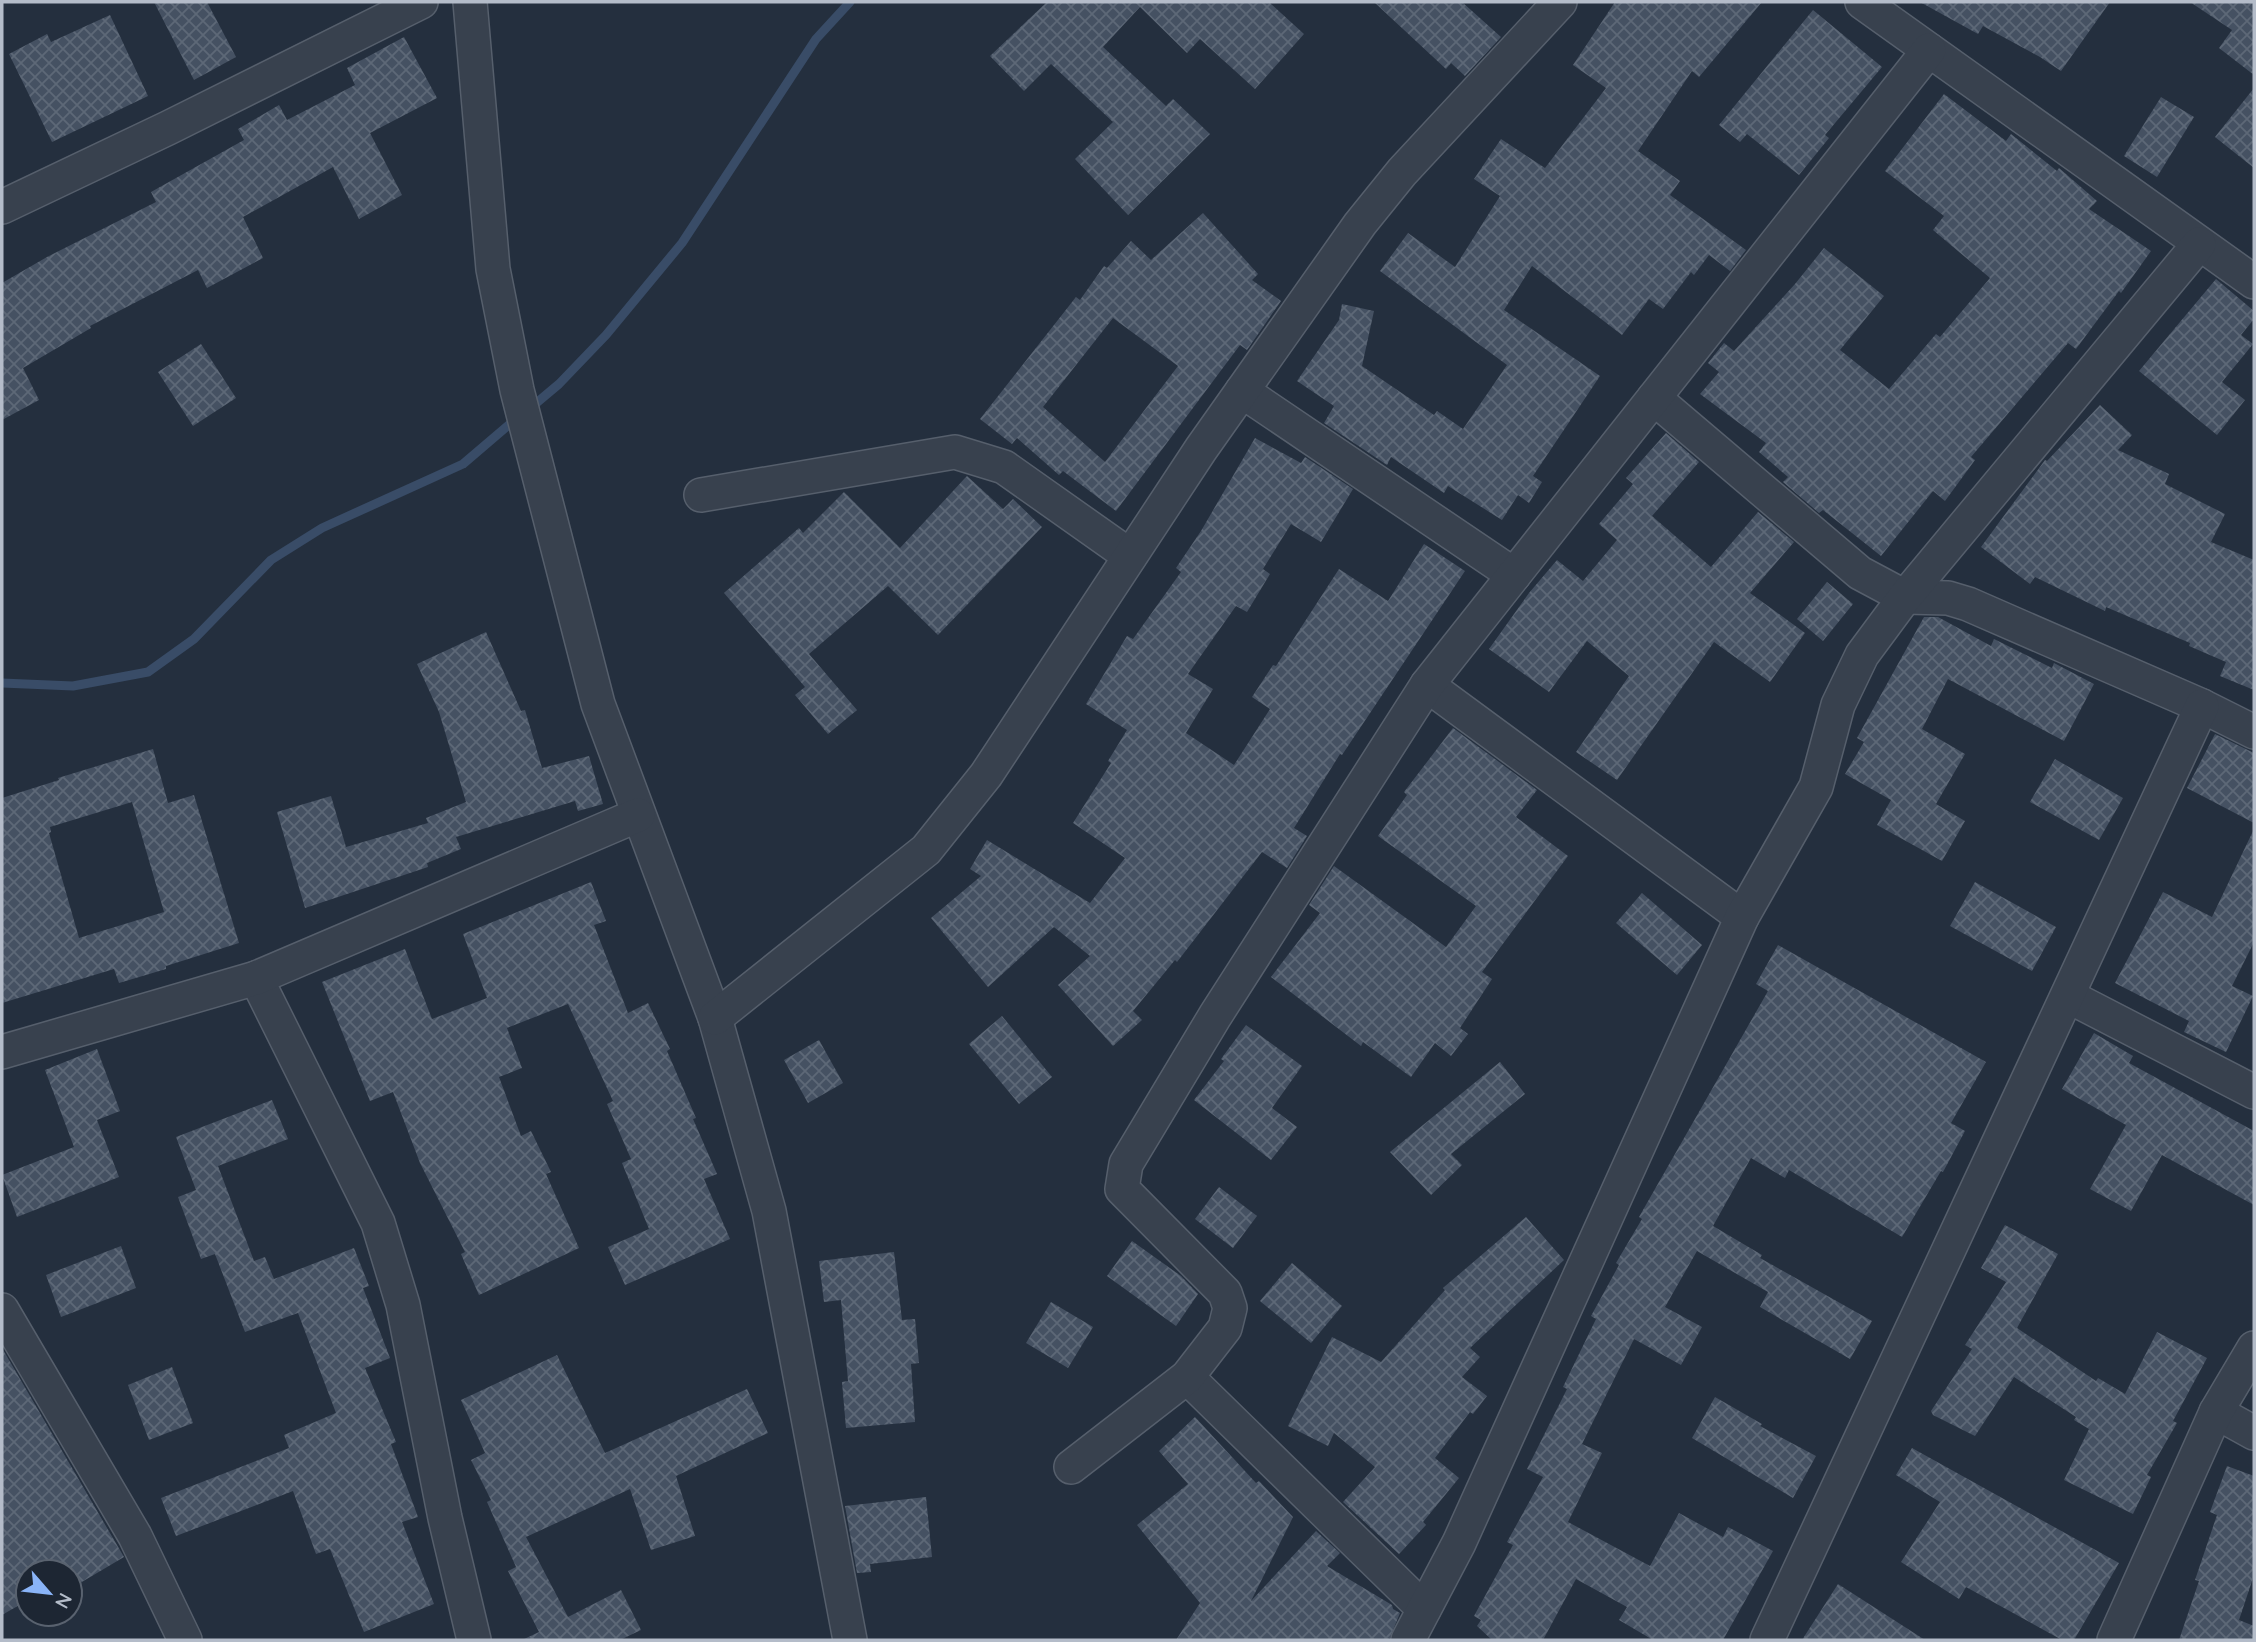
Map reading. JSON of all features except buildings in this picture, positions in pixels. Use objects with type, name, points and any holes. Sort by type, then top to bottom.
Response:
[{"type":"street","points":[[2,207],[421,2]]},
{"type":"street","points":[[470,2],[493,269],[517,390],[598,704],[715,1018],[769,1211],[850,1640]]},
{"type":"street","points":[[715,1018],[926,850],[986,775],[1129,556],[1368,214],[1402,172],[1560,2]]},
{"type":"street","points":[[1862,2],[2254,282]]},
{"type":"street","points":[[1071,1467],[1187,1377],[1225,1328],[1230,1308],[1225,1293],[1122,1189],[1126,1164],[1215,1016],[1427,685],[1929,50]]},
{"type":"street","points":[[1408,1640],[1459,1543],[1742,917],[1815,788],[1838,705],[1862,655],[1905,597],[2199,244]]},
{"type":"street","points":[[1242,391],[1514,575]]},
{"type":"street","points":[[1654,398],[1860,573],[1905,597],[1948,598],[1968,604],[2202,706],[2254,732]]},
{"type":"street","points":[[701,495],[955,452],[1004,467],[1129,556]]},
{"type":"street","points":[[1427,685],[1742,917]]},
{"type":"street","points":[[1767,1640],[2202,706]]},
{"type":"street","points":[[2,1052],[256,978],[638,815]]},
{"type":"street","points":[[256,978],[378,1223],[403,1305],[445,1518],[474,1640]]},
{"type":"street","points":[[2068,996],[2254,1092]]},
{"type":"street","points":[[2,1310],[135,1536],[184,1640]]},
{"type":"street","points":[[2114,1640],[2216,1412],[2254,1348]]},
{"type":"street","points":[[1187,1377],[1424,1609]]},
{"type":"street","points":[[2216,1412],[2254,1433]]},
{"type":"waterway","points":[[528,410],[559,384],[606,335],[682,243],[816,39],[850,2]]},
{"type":"waterway","points":[[2,683],[73,686],[148,672],[194,639],[271,560],[322,528],[463,464],[517,418]]}]
